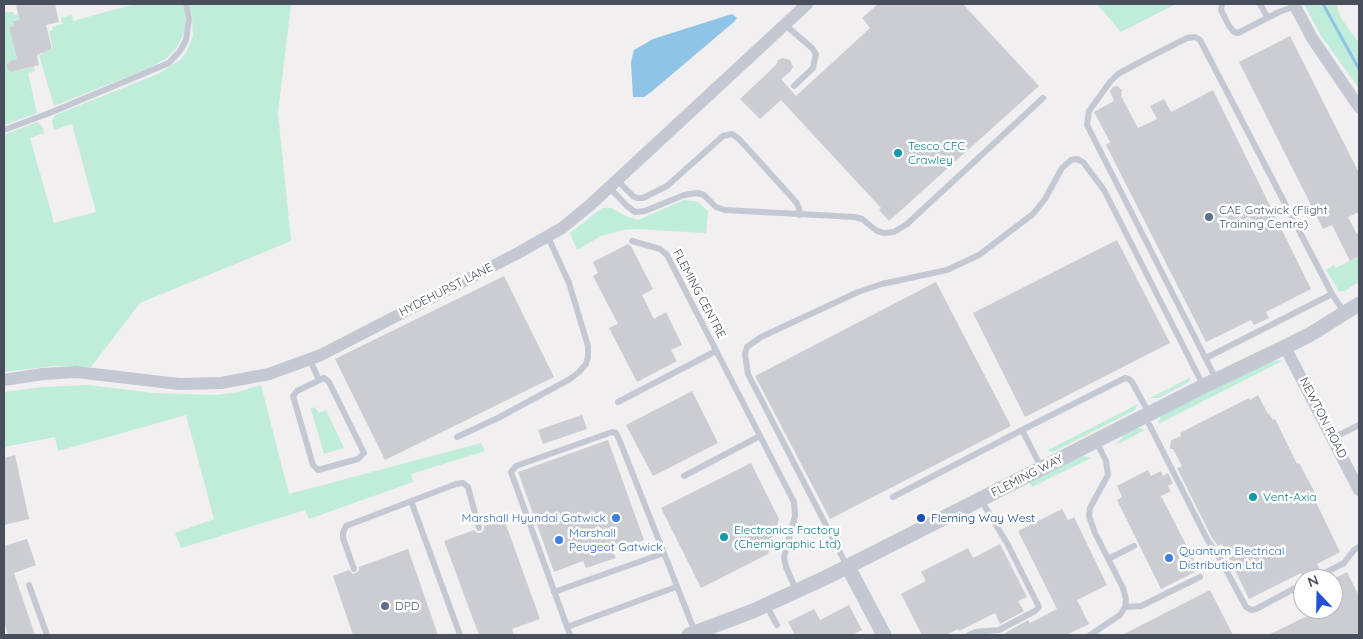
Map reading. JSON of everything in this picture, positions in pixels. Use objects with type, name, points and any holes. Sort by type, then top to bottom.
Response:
[{"type":"street","name":"HYDEHURST LANE","points":[[4,380],[43,374],[76,372],[179,384],[221,383],[269,374],[310,360],[548,237],[570,222],[614,184],[807,4]]},
{"type":"street","points":[[1295,5],[1312,38],[1359,107]]},
{"type":"street","name":"FLEMING WAY","points":[[692,634],[766,605],[848,567],[1210,383],[1285,347],[1359,304]]},
{"type":"street","name":"NEWTON ROAD","points":[[1285,347],[1358,483]]},
{"type":"street","points":[[848,567],[884,635]]},
{"type":"lane","points":[[4,130],[169,63],[180,51],[187,37],[189,19],[186,4]]},
{"type":"lane","points":[[1222,4],[1222,12],[1230,28],[1236,33],[1295,5]]},
{"type":"lane","points":[[1260,4],[1268,18]]},
{"type":"lane","points":[[784,24],[812,48],[816,56],[815,65],[812,70],[794,86]]},
{"type":"lane","points":[[1210,383],[1206,358],[1090,132],[1087,122],[1087,116],[1096,100],[1118,74],[1184,40],[1192,37],[1198,38],[1332,294],[1345,313]]},
{"type":"lane","points":[[614,184],[627,206],[635,212],[644,211],[684,195],[697,193],[704,195],[721,210],[858,218],[880,232],[898,230],[907,224],[1043,98]]},
{"type":"lane","points":[[614,184],[632,196],[643,198],[672,183],[724,136],[732,134],[739,139],[796,202],[800,215]]},
{"type":"lane","points":[[848,567],[748,374],[745,354],[747,347],[761,337],[858,292],[882,284],[947,270],[979,255],[1033,214],[1045,199],[1062,168],[1071,160],[1077,159],[1083,162],[1107,197],[1210,383]]},
{"type":"lane","points":[[457,437],[498,418],[570,379],[582,370],[586,364],[588,346],[569,283],[548,237]]},
{"type":"lane","name":"FLEMING CENTRE","points":[[632,241],[655,247],[665,252],[795,504],[795,516],[784,557],[786,567],[797,591]]},
{"type":"lane","points":[[1206,358],[1332,294]]},
{"type":"lane","name":"FLEMING CENTRE","points":[[618,402],[716,351]]},
{"type":"lane","points":[[310,360],[319,380]]},
{"type":"lane","points":[[324,378],[329,382],[364,453],[358,459],[318,470],[312,465],[293,396],[297,391],[319,380],[324,378]]},
{"type":"lane","points":[[893,497],[1125,378],[1132,382],[1208,541],[1218,555],[1246,607],[1251,610],[1256,609],[1293,589]]},
{"type":"lane","points":[[1333,438],[1359,425]]},
{"type":"lane","points":[[1022,430],[1042,469]]},
{"type":"lane","points":[[570,635],[512,475],[514,467],[609,432],[616,434],[664,552],[692,634]]},
{"type":"lane","points":[[684,476],[760,436]]},
{"type":"lane","points":[[1090,635],[1118,616],[1124,607],[1126,599],[1124,590],[1095,533],[1089,516],[1090,508],[1106,482],[1108,473],[1105,458],[1096,441]]},
{"type":"lane","points":[[354,569],[343,538],[346,526],[410,501],[463,484],[468,487],[479,528]]},
{"type":"lane","points":[[968,635],[975,632],[996,631],[1035,611],[1039,607],[1008,545],[980,500]]},
{"type":"lane","points":[[410,501],[460,635]]},
{"type":"lane","points":[[1108,559],[1134,546]]},
{"type":"lane","points":[[1333,569],[1344,563],[1354,550],[1359,547]]},
{"type":"lane","points":[[554,592],[664,552]]},
{"type":"lane","points":[[1124,607],[1141,606],[1200,577]]},
{"type":"lane","points":[[29,585],[48,635]]},
{"type":"lane","points":[[567,627],[676,587]]},
{"type":"lane","points":[[766,605],[777,625]]},
{"type":"green space","points":[[135,4],[183,4],[185,25],[183,35],[177,47],[168,57],[152,67],[54,106],[39,55],[53,49],[49,31],[53,30],[52,27],[62,24],[61,18],[72,15],[73,21]]},
{"type":"green space","points":[[189,4],[291,4],[278,113],[291,241],[140,303],[91,367],[53,366],[4,372],[4,135],[37,122],[42,126],[44,133],[30,138],[54,223],[96,212],[72,124],[54,130],[52,122],[55,115],[158,74],[180,60],[186,53],[193,36]]},
{"type":"green space","points":[[1097,4],[1176,4],[1121,32]]},
{"type":"green space","points":[[1304,4],[1336,4],[1341,18],[1359,43],[1359,88],[1321,36]]},
{"type":"green space","points":[[5,12],[13,12],[14,15],[18,14],[20,20],[13,21],[14,26],[9,27],[18,62],[10,61],[7,64],[7,69],[11,72],[17,71],[19,67],[21,70],[34,66],[35,71],[28,73],[37,113],[4,125],[4,14]]},
{"type":"green space","points":[[684,200],[698,202],[708,211],[706,233],[623,230],[601,236],[577,250],[570,233],[602,208],[611,208],[638,220]]},
{"type":"green space","points":[[1359,256],[1359,282],[1345,291],[1339,291],[1326,270],[1334,265],[1336,268]]},
{"type":"green space","points":[[1274,360],[1282,361],[1158,424],[1161,415]]},
{"type":"green space","points":[[1191,377],[1189,382],[1159,398],[1150,398]]},
{"type":"green space","points":[[88,385],[154,393],[216,395],[238,392],[261,385],[289,494],[481,443],[485,451],[411,474],[413,482],[309,519],[305,510],[181,548],[175,533],[214,519],[186,415],[58,451],[55,437],[4,447],[4,392],[42,387]]},
{"type":"green space","points":[[1138,404],[1135,410],[1055,451],[1051,452],[1048,450]]},
{"type":"green space","points":[[315,407],[319,413],[326,410],[344,448],[324,454],[311,409]]},
{"type":"green space","points":[[1139,428],[1145,430],[1116,445],[1124,435],[1131,430]]},
{"type":"green space","points":[[1082,456],[1091,458],[1032,487],[1029,482]]},
{"type":"water","points":[[732,14],[737,18],[734,22],[651,92],[644,97],[633,97],[631,62],[634,50],[653,39]]},
{"type":"building","points":[[18,4],[55,4],[59,22],[46,25],[52,49],[37,55],[39,65],[11,72],[7,69],[7,64],[17,59],[9,27],[14,26],[13,21],[20,20],[16,6]]},
{"type":"building","name":"Tesco CFC Crawley","points":[[878,4],[963,4],[1039,86],[889,221],[879,210],[881,208],[781,100],[760,119],[740,99],[776,65],[778,60],[783,58],[790,60],[793,67],[781,79],[796,96],[870,28],[862,18]]},
{"type":"building","points":[[1290,36],[1359,173],[1359,212],[1348,217],[1357,234],[1359,233],[1359,256],[1350,261],[1332,225],[1323,229],[1239,62]]},
{"type":"building","name":"CAE Gatwick (Flight Training Centre)","points":[[1117,86],[1122,90],[1121,96],[1138,128],[1157,119],[1150,106],[1164,99],[1171,112],[1213,90],[1311,289],[1266,312],[1269,318],[1254,325],[1251,320],[1206,342],[1106,145],[1110,142],[1094,112],[1114,101],[1110,91],[1113,87]]},
{"type":"building","points":[[1117,240],[1170,343],[1025,417],[973,313]]},
{"type":"building","points":[[628,244],[631,246],[653,289],[642,295],[654,319],[666,312],[682,345],[671,350],[677,361],[637,382],[609,328],[618,324],[593,276],[598,273],[593,262]]},
{"type":"building","points":[[504,276],[554,377],[385,460],[335,359]]},
{"type":"building","points":[[936,282],[1011,426],[830,519],[755,376]]},
{"type":"building","points":[[692,391],[718,443],[653,476],[626,425]]},
{"type":"building","name":"Vent-Axia","points":[[1258,395],[1268,414],[1273,420],[1275,419],[1297,464],[1299,463],[1316,495],[1313,496],[1340,552],[1317,564],[1320,569],[1293,569],[1293,577],[1249,599],[1222,544],[1218,546],[1212,538],[1177,468],[1182,466],[1173,449],[1170,449],[1171,440],[1181,436],[1180,433],[1249,398],[1250,400]]},
{"type":"building","points":[[582,415],[587,429],[543,444],[538,430]]},
{"type":"building","points":[[608,440],[644,540],[613,551],[616,558],[586,568],[583,561],[554,572],[518,472]]},
{"type":"building","points":[[15,455],[29,519],[4,525],[4,458]]},
{"type":"building","name":"Electronics Factory (Chemigraphic Ltd)","points":[[751,463],[779,519],[768,554],[701,588],[661,508]]},
{"type":"building","points":[[1148,470],[1151,476],[1161,471],[1163,476],[1168,473],[1173,483],[1168,486],[1171,491],[1161,496],[1199,570],[1161,589],[1117,500],[1122,497],[1117,486]]},
{"type":"building","points":[[1062,509],[1068,520],[1074,517],[1107,585],[1077,600],[1089,624],[1066,635],[1006,635],[1005,633],[1028,620],[1030,623],[1057,609],[1018,531]]},
{"type":"building","points":[[504,519],[540,619],[512,629],[514,635],[479,635],[444,541],[474,530],[477,533],[481,533],[484,530],[484,526]]},
{"type":"building","points":[[27,539],[36,565],[14,573],[35,635],[8,635],[4,621],[4,546]]},
{"type":"building","points":[[1000,544],[1027,597],[1018,601],[1024,611],[1000,624],[995,613],[959,631],[958,629],[946,635],[922,635],[901,594],[926,581],[921,572],[968,548],[973,558]]},
{"type":"building","name":"DPD","points":[[408,549],[438,635],[353,635],[333,576],[349,570],[353,574],[356,573],[359,567]]},
{"type":"building","points":[[1347,572],[1359,596],[1359,635],[1268,635],[1301,619],[1343,619],[1343,574]]},
{"type":"building","points":[[1210,590],[1233,635],[1122,635]]},
{"type":"building","points":[[849,605],[862,630],[852,635],[795,635],[788,622],[814,609],[820,620]]},
{"type":"waterway","points":[[1323,4],[1359,69]]},
{"type":"place","name":"Tesco CFC Crawley","points":[[898,153]]},
{"type":"place","name":"CAE Gatwick (Flight Training Centre)","points":[[1209,217]]},
{"type":"place","name":"Vent-Axia","points":[[1253,497]]},
{"type":"place","name":"Marshall Hyundai Gatwick","points":[[616,518]]},
{"type":"place","name":"Fleming Way West","points":[[921,518]]},
{"type":"place","name":"Electronics Factory (Chemigraphic Ltd)","points":[[724,537]]},
{"type":"place","name":"Marshall Peugeot Gatwick","points":[[559,540]]},
{"type":"place","name":"Quantum Electrical Distribution Ltd","points":[[1169,558]]},
{"type":"place","name":"DPD","points":[[385,606]]}]
